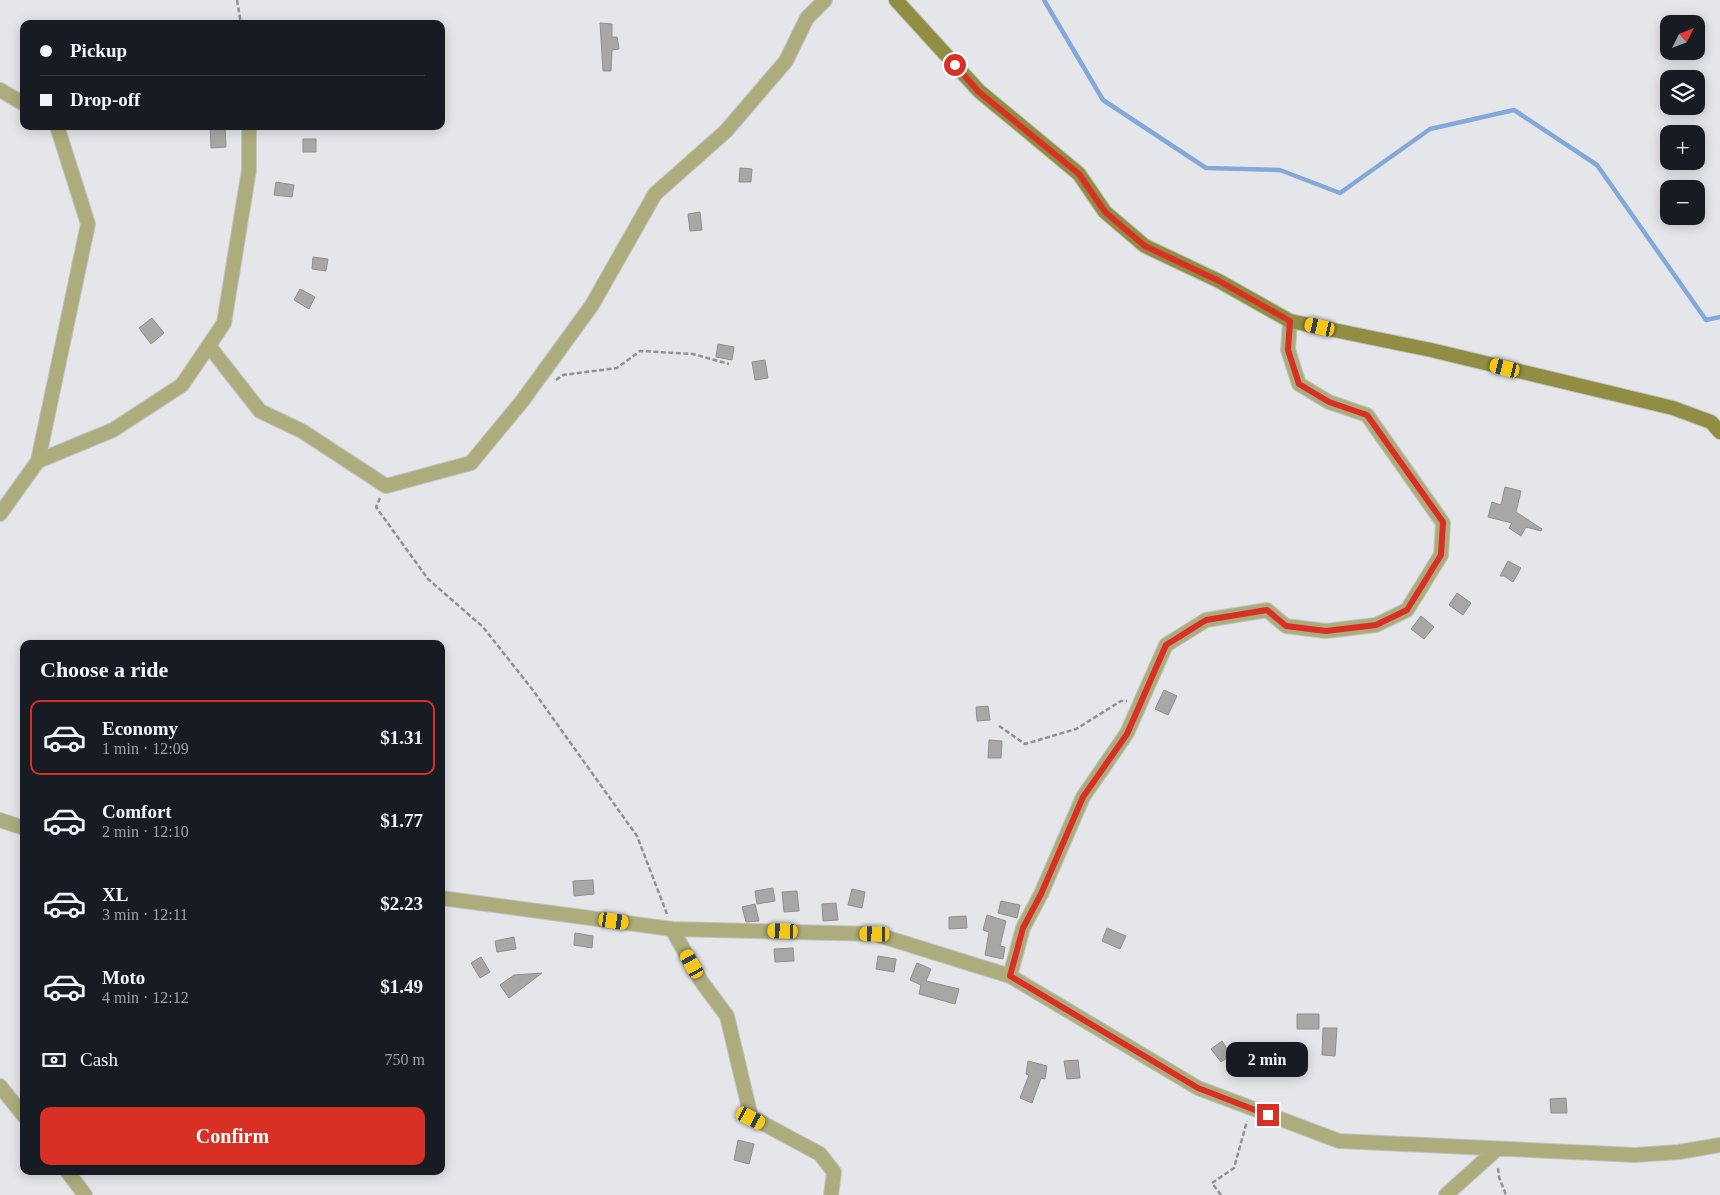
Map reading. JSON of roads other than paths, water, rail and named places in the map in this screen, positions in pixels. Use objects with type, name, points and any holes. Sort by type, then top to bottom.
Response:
[{"type":"main road","points":[[896,0],[979,92],[1079,174],[1105,212],[1145,246],[1219,281],[1290,321],[1431,350],[1653,403],[1711,422],[1720,432]]},
{"type":"street","points":[[209,346],[260,410],[302,431],[386,486],[472,463],[523,400],[592,305],[655,194],[726,131],[786,61],[806,18],[825,0]]},
{"type":"street","points":[[0,90],[20,102]]},
{"type":"street","points":[[0,514],[38,461],[88,224],[58,130]]},
{"type":"street","points":[[38,461],[113,430],[182,385],[209,346],[224,322],[249,170],[249,130]]},
{"type":"street","points":[[1010,976],[1023,928],[1041,894],[1083,797],[1127,734],[1166,645],[1206,620],[1267,610],[1286,626],[1326,631],[1376,625],[1407,610],[1441,555],[1443,522],[1367,415],[1329,402],[1299,384],[1288,350],[1290,321]]},
{"type":"street","points":[[0,820],[20,827]]},
{"type":"street","points":[[445,899],[672,929],[875,934],[1010,976],[1198,1088],[1339,1141],[1635,1155],[1679,1152],[1720,1144]]},
{"type":"street","points":[[672,929],[701,981],[727,1016],[751,1118],[820,1154],[834,1172],[831,1195]]},
{"type":"street","points":[[0,1086],[20,1111]]},
{"type":"street","points":[[1446,1195],[1497,1149]]},
{"type":"street","points":[[70,1175],[85,1195]]},
{"type":"waterway","points":[[1044,0],[1103,100],[1206,168],[1280,170],[1340,193],[1430,129],[1514,110],[1597,165],[1706,320],[1720,317]]}]
